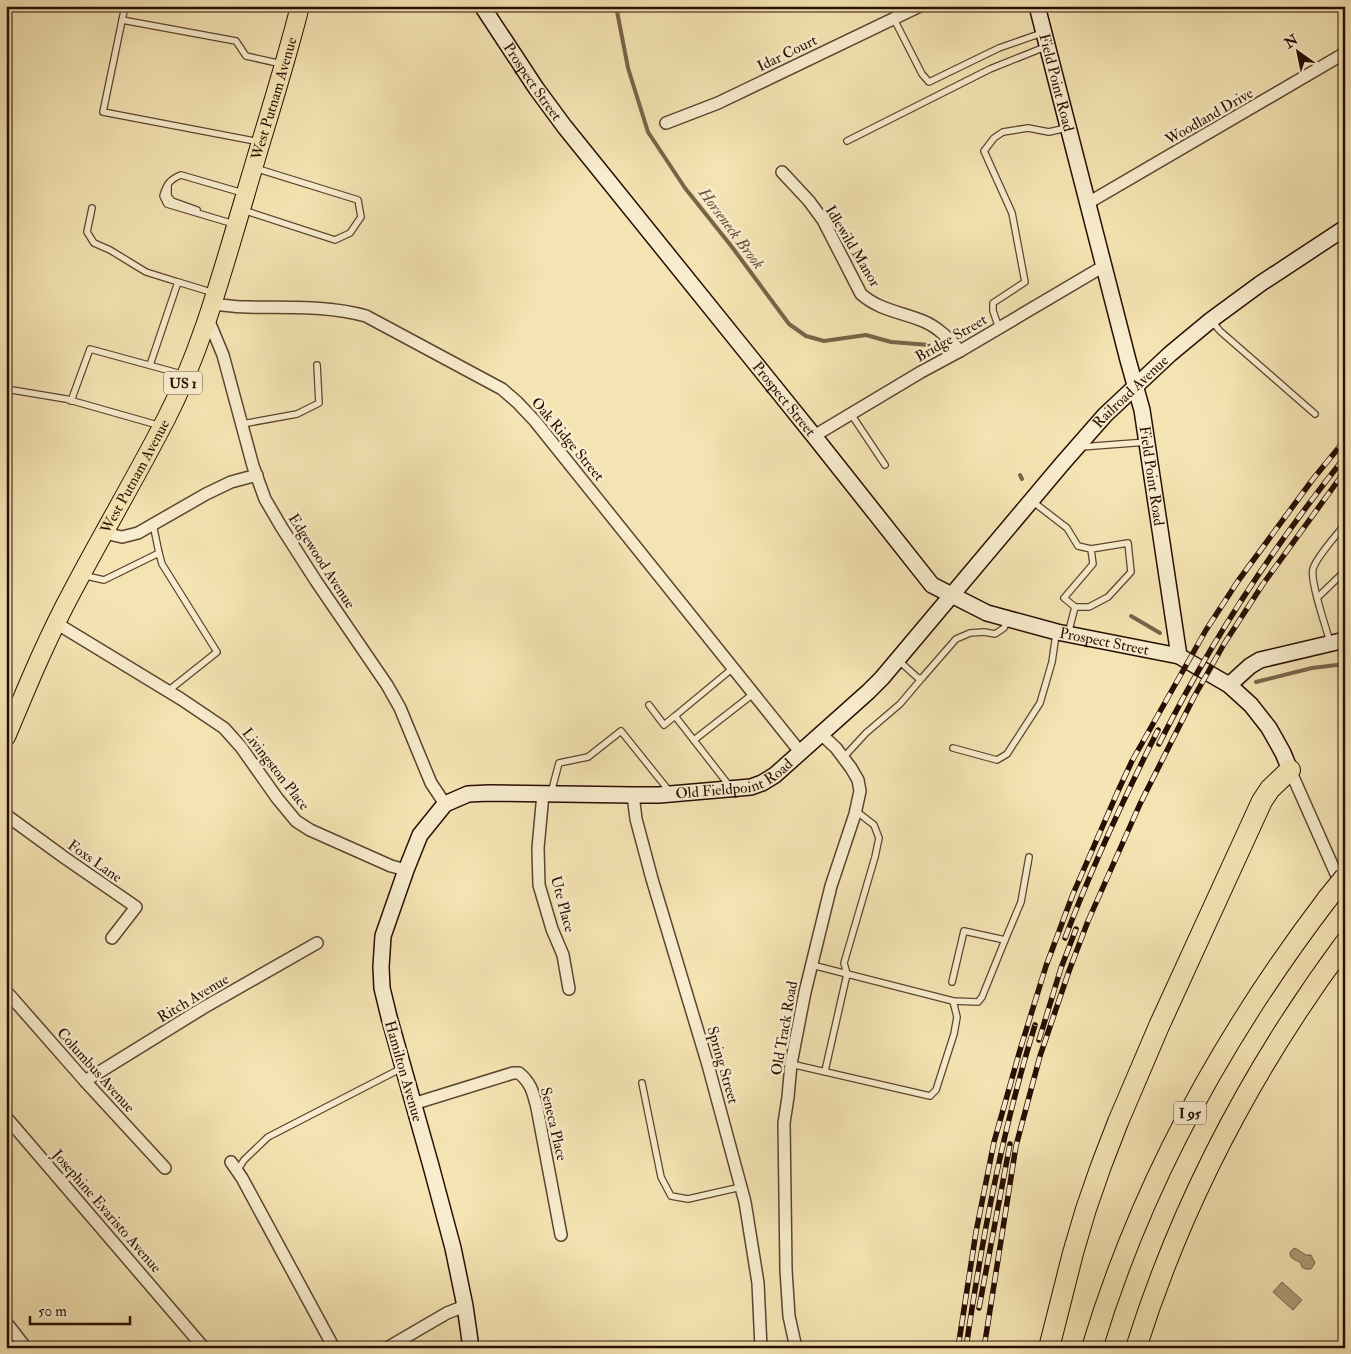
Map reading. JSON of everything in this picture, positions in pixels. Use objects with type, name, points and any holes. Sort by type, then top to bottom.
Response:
[{"type":"highway","points":[[1049,1348],[1086,1209],[1118,1122],[1159,1026],[1262,801],[1270,789],[1290,770]]},
{"type":"highway","name":"I 95","points":[[1092,1348],[1142,1212],[1188,1115],[1236,1030],[1291,948],[1336,896],[1345,877]]},
{"type":"highway","name":"I 95","points":[[1136,1348],[1178,1232],[1220,1144],[1252,1084],[1293,1017],[1345,943]]},
{"type":"main road","name":"West Putnam Avenue","points":[[6,736],[29,680],[56,623],[177,399],[196,352],[262,142],[300,6]]},
{"type":"main road","name":"Prospect Street","points":[[482,6],[559,120],[932,585],[987,613],[1062,633],[1179,656]]},
{"type":"main road","name":"Field Point Road","points":[[1037,6],[1142,410],[1179,656]]},
{"type":"main road","name":"Railroad Avenue","points":[[952,596],[1105,415],[1170,354],[1211,320],[1260,284],[1345,228]]},
{"type":"main road","name":"Old Fieldpoint Road","points":[[445,804],[468,794],[489,792],[671,794],[751,787],[762,783],[775,775],[801,753],[868,692],[898,660],[952,596]]},
{"type":"main road","points":[[1229,685],[1250,666],[1260,660],[1337,642]]},
{"type":"main road","points":[[1179,656],[1229,685],[1251,705],[1269,728],[1290,770]]},
{"type":"main road","name":"Hamilton Avenue","points":[[445,804],[420,835],[383,936],[382,988],[453,1248],[465,1306],[471,1348]]},
{"type":"street","name":"Idar Court","points":[[666,123],[718,103],[920,6]]},
{"type":"street","name":"Woodland Drive","points":[[1088,203],[1345,54]]},
{"type":"street","name":"Idlewild Manor","points":[[782,172],[809,201],[822,220],[861,294],[882,308],[925,322],[946,336],[960,351]]},
{"type":"street","name":"Bridge Street","points":[[814,436],[1104,266]]},
{"type":"street","name":"Edgewood Avenue","points":[[212,305],[223,355],[265,499],[282,528],[387,685],[400,708],[431,783],[445,804]]},
{"type":"street","name":"Oak Ridge Street","points":[[212,305],[324,308],[348,311],[366,316],[502,389],[535,420],[801,753]]},
{"type":"street","points":[[104,533],[122,538],[138,533],[206,494],[231,482],[257,475]]},
{"type":"street","name":"Livingston Place","points":[[56,623],[168,691],[224,728],[242,747],[277,798],[296,821],[310,830],[391,866],[406,870]]},
{"type":"street","name":"Old Track Road","points":[[796,1348],[789,1316],[786,1270],[784,1123],[791,1064],[805,992],[831,886],[856,811],[860,791],[858,780],[836,748],[822,734]]},
{"type":"street","points":[[1290,770],[1336,896]]},
{"type":"street","name":"Ute Place","points":[[547,794],[538,848],[539,885],[552,929],[563,955],[569,989]]},
{"type":"street","name":"Spring Street","points":[[633,795],[636,819],[652,879],[708,1065],[746,1202],[758,1283],[761,1348]]},
{"type":"street","name":"Foxs Lane","points":[[6,816],[136,907],[112,938]]},
{"type":"street","name":"Ritch Avenue","points":[[85,1081],[203,1008],[317,942]]},
{"type":"street","name":"Columbus Avenue","points":[[6,991],[165,1168]]},
{"type":"street","name":"Seneca Place","points":[[414,1104],[513,1073],[519,1073],[528,1080],[537,1108],[560,1235]]},
{"type":"street","name":"Josephine Evaristo Avenue","points":[[6,1117],[204,1348]]},
{"type":"street","points":[[234,1167],[334,1348]]},
{"type":"street","points":[[387,1348],[447,1313],[465,1306]]},
{"type":"street","points":[[6,1322],[26,1348]]},
{"type":"lane","points":[[125,6],[104,112],[262,142]]},
{"type":"lane","points":[[894,19],[922,74],[929,82],[999,48],[1046,39]]},
{"type":"lane","points":[[122,20],[236,41],[246,56],[284,64]]},
{"type":"lane","points":[[846,141],[1046,39]]},
{"type":"lane","points":[[999,328],[993,311],[993,303],[1026,282],[1012,213],[984,151],[994,138],[1003,132],[1028,128],[1050,132],[1068,128]]},
{"type":"lane","points":[[241,209],[208,217],[167,204],[163,196],[169,182],[181,174],[241,209],[335,240],[350,233],[361,217],[358,200],[254,168]]},
{"type":"lane","points":[[92,208],[87,232],[94,243],[110,250],[146,272],[178,282],[212,305]]},
{"type":"lane","points":[[150,365],[178,282]]},
{"type":"lane","points":[[1211,320],[1315,414]]},
{"type":"lane","points":[[71,400],[90,349],[186,375]]},
{"type":"lane","points":[[242,424],[297,414],[319,403],[317,365]]},
{"type":"lane","points":[[6,389],[71,400],[163,426]]},
{"type":"lane","points":[[851,414],[885,465]]},
{"type":"lane","points":[[1077,447],[1146,442]]},
{"type":"lane","points":[[1032,501],[1068,528],[1078,546],[1091,549],[1128,543],[1131,572],[1108,597],[1089,607],[1075,607],[1064,598],[1093,564],[1091,549]]},
{"type":"lane","points":[[153,524],[162,564],[217,652],[168,691]]},
{"type":"lane","points":[[1337,642],[1313,580],[1317,561],[1345,524]]},
{"type":"lane","points":[[81,575],[104,580],[159,553]]},
{"type":"lane","points":[[1318,597],[1345,571]]},
{"type":"lane","points":[[953,748],[997,760],[1007,754],[1040,703],[1062,633],[1075,607]]},
{"type":"lane","points":[[843,758],[866,733],[900,704],[956,639],[970,633],[984,632],[995,634],[1004,628],[1008,619]]},
{"type":"lane","points":[[898,660],[918,678],[922,678]]},
{"type":"lane","points":[[649,705],[664,725],[733,668]]},
{"type":"lane","points":[[694,740],[753,694]]},
{"type":"lane","points":[[675,716],[732,789]]},
{"type":"lane","points":[[547,794],[559,763],[588,757],[621,731],[671,794]]},
{"type":"lane","points":[[825,1071],[847,974],[844,963],[875,857],[878,838],[874,825],[856,811]]},
{"type":"lane","points":[[812,965],[953,1001],[978,1002],[982,997],[1021,902],[1028,857]]},
{"type":"lane","points":[[952,982],[964,931],[1005,940]]},
{"type":"lane","points":[[791,1064],[930,1096],[936,1090],[954,1034],[957,1017],[953,1001]]},
{"type":"lane","points":[[234,1167],[268,1137],[404,1067]]},
{"type":"lane","points":[[642,1083],[661,1177],[671,1196],[688,1199],[741,1188]]},
{"type":"shaded area","points":[[1295,1248],[1306,1255],[1311,1255],[1315,1263],[1311,1269],[1305,1269],[1300,1262],[1292,1258],[1290,1253]]},
{"type":"shaded area","points":[[1282,1282],[1302,1300],[1293,1310],[1273,1292]]},
{"type":"waterway","name":"Horseneck Brook","points":[[616,6],[628,68],[648,132],[685,188],[789,324],[806,336],[824,341],[866,335],[891,342],[930,345]]},
{"type":"waterway","name":"Horseneck Brook","points":[[1020,475],[1022,479]]},
{"type":"waterway","name":"Horseneck Brook","points":[[1131,616],[1160,633]]},
{"type":"waterway","name":"Horseneck Brook","points":[[1256,682],[1312,668],[1345,664]]},
{"type":"railway","points":[[958,1348],[976,1232],[994,1142],[1046,966],[1073,894],[1132,761],[1206,630],[1238,581],[1313,479],[1345,440]]},
{"type":"railway","points":[[1159,744],[1200,669],[1244,596],[1293,525],[1345,457]]},
{"type":"railway","points":[[984,1348],[1016,1146],[1040,1056],[1088,921],[1140,804],[1194,697],[1224,644],[1263,584],[1345,471]]},
{"type":"railway","points":[[1065,938],[1109,833],[1158,730]]},
{"type":"railway","points":[[1039,1040],[1061,968],[1076,929]]},
{"type":"railway","points":[[966,1348],[994,1185],[1023,1065],[1035,1025]]},
{"type":"railway","points":[[979,1308],[1010,1144]]}]
